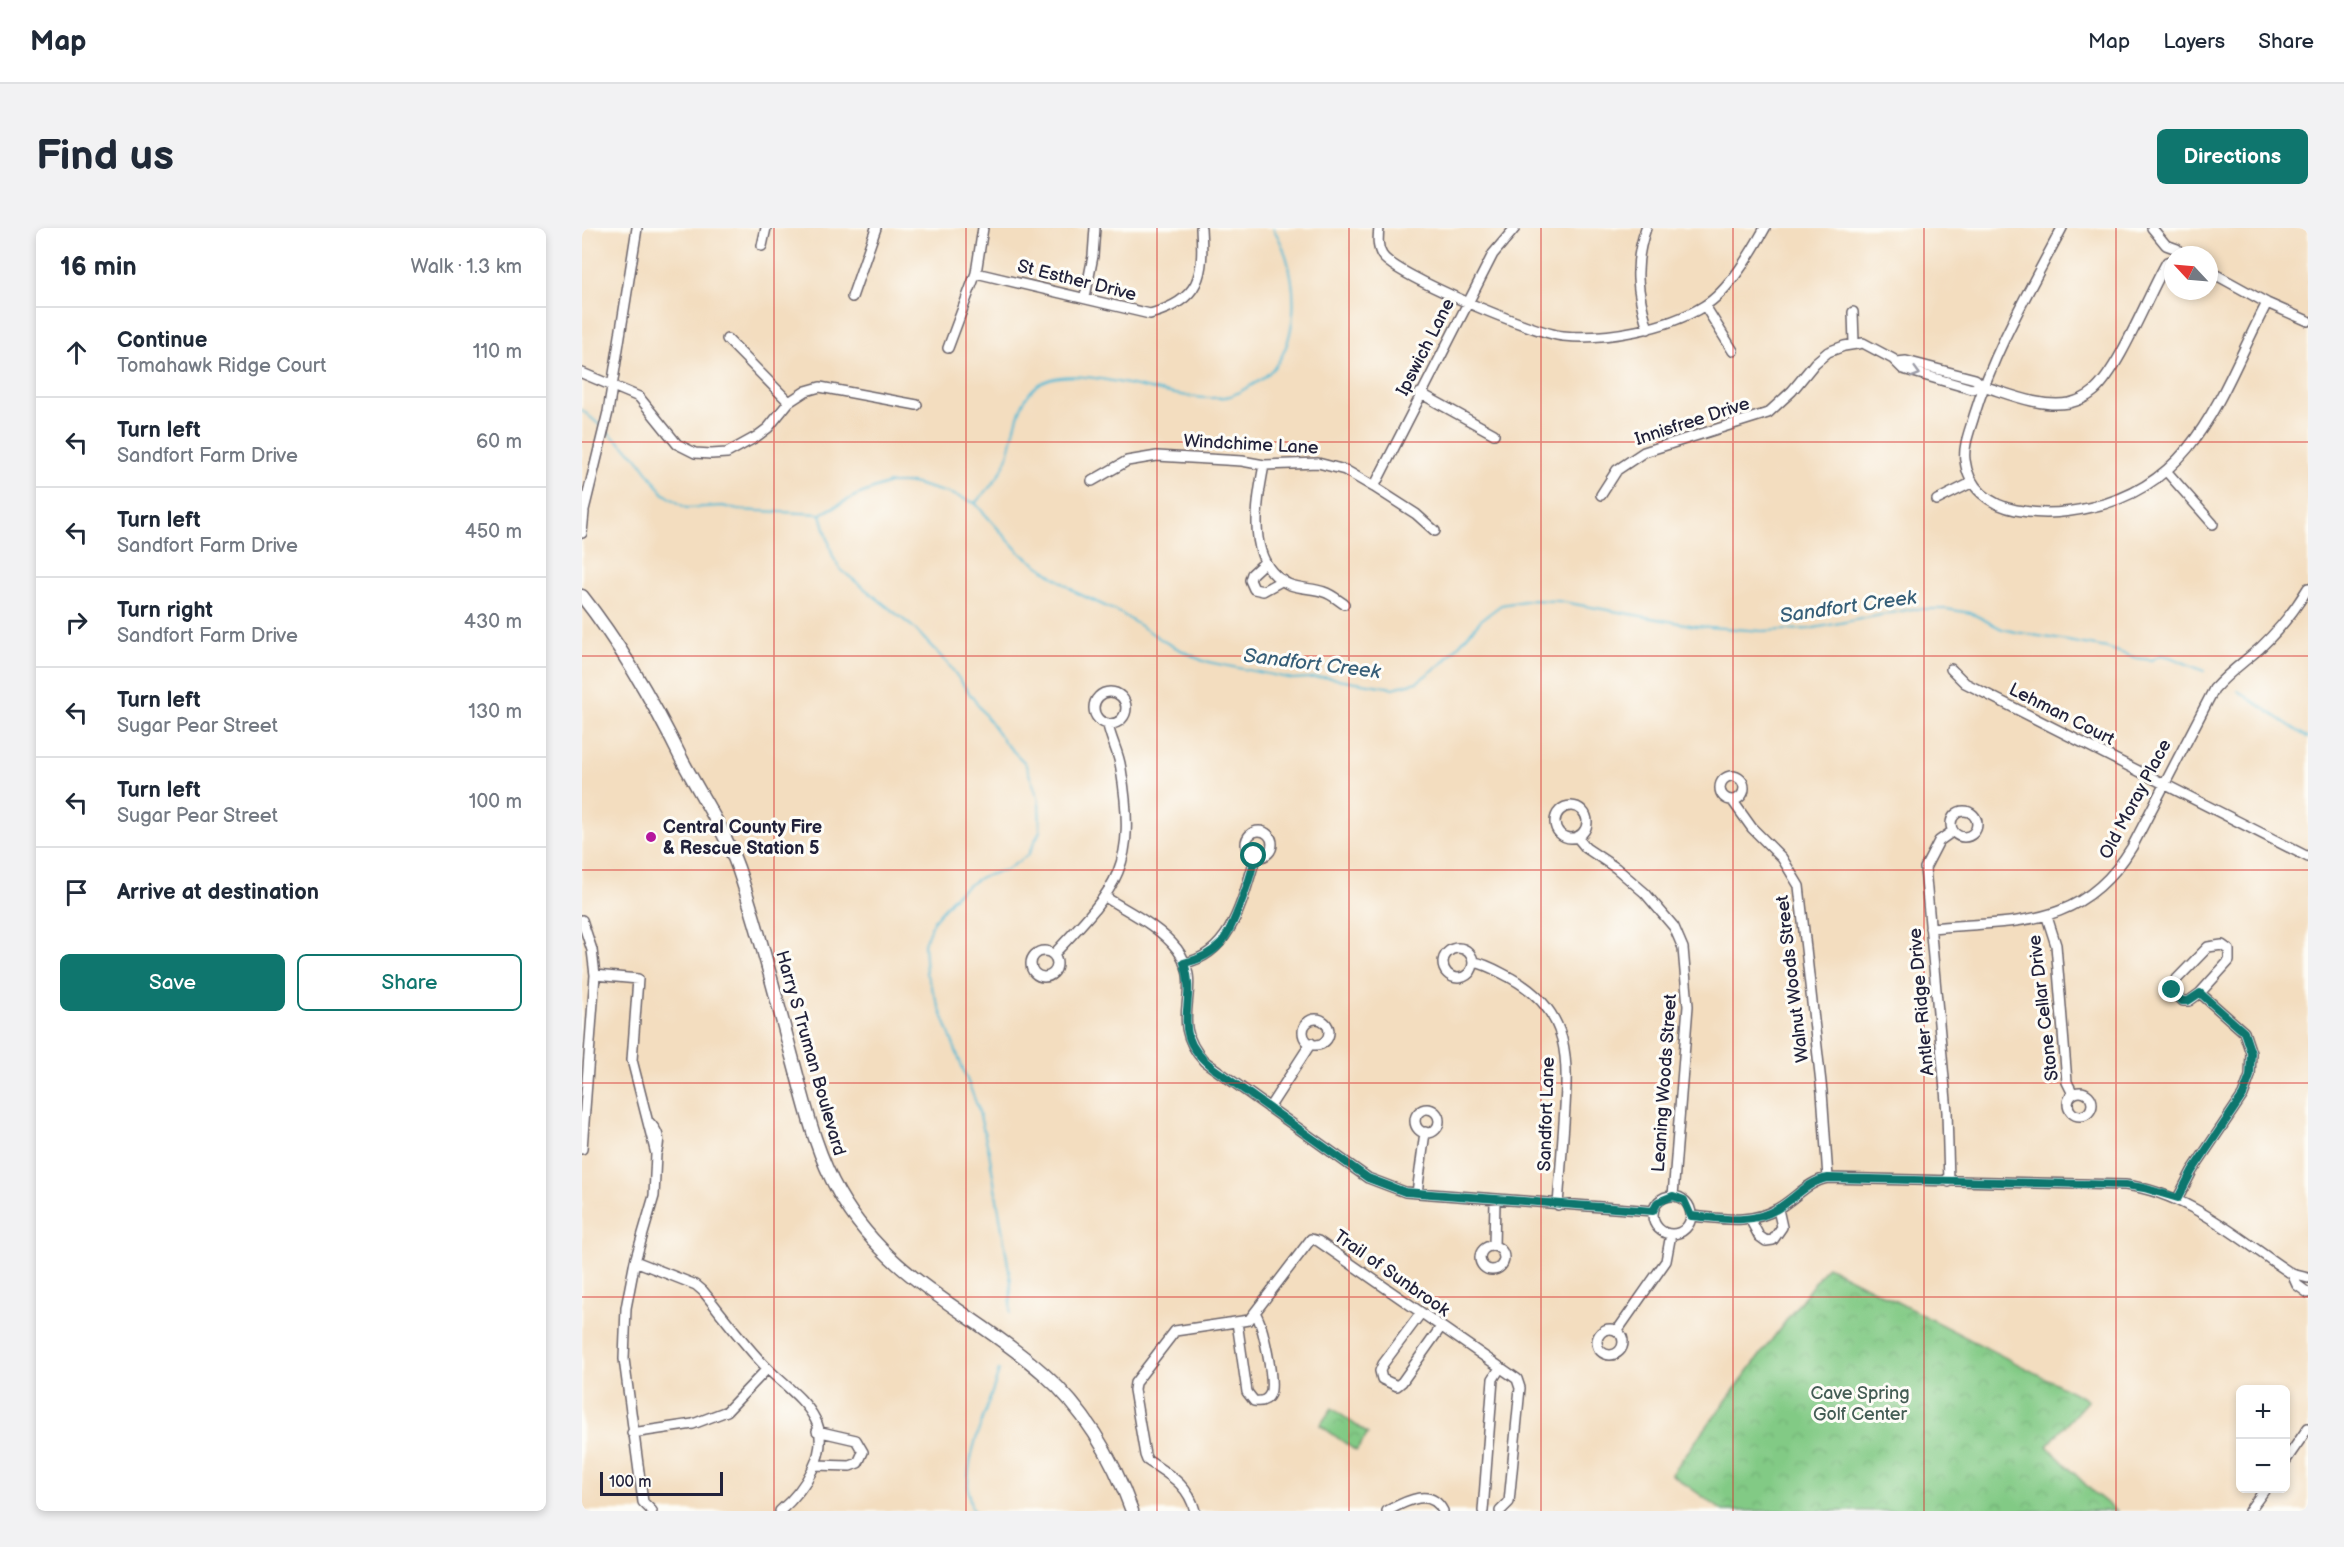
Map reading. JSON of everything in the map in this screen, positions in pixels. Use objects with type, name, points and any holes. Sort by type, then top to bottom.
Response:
[{"type":"main road","name":"Harry S Truman Boulevard","points":[[582,596],[649,700],[729,845],[770,977],[810,1126],[827,1171],[840,1194],[874,1242],[901,1270],[1018,1353],[1062,1391],[1095,1432],[1108,1453],[1132,1511]]},
{"type":"street","points":[[582,533],[583,514],[608,412],[637,228]]},
{"type":"street","points":[[762,246],[766,228]]},
{"type":"street","points":[[852,297],[876,228]]},
{"type":"street","points":[[948,348],[976,273],[983,228]]},
{"type":"street","points":[[1085,297],[1093,256],[1095,228]]},
{"type":"street","name":"St Esther Drive","points":[[976,273],[1085,297],[1116,308],[1150,314],[1178,304],[1197,284],[1202,270],[1201,228]]},
{"type":"street","points":[[1379,228],[1378,246],[1382,256],[1393,266],[1502,318],[1561,336],[1601,337],[1648,329],[1705,306],[1745,265],[1765,228]]},
{"type":"street","name":"Ipswich Lane","points":[[1374,487],[1420,393],[1493,255],[1515,228]]},
{"type":"street","points":[[1646,228],[1637,262],[1637,294],[1648,329]]},
{"type":"street","points":[[2062,228],[1983,386],[1966,444],[1965,460],[1971,483],[1987,499],[2008,508],[2029,513],[2074,512],[2115,502],[2167,472],[2195,442],[2267,303]]},
{"type":"street","points":[[2152,228],[2166,245]]},
{"type":"street","points":[[1853,312],[1854,343],[1863,343],[1897,362],[1906,361],[1975,379],[1983,386],[2047,404],[2068,403],[2088,395],[2109,371],[2164,272]]},
{"type":"street","points":[[2218,276],[2267,303],[2308,321]]},
{"type":"street","points":[[1705,306],[1733,351]]},
{"type":"street","points":[[727,339],[789,402]]},
{"type":"street","name":"Innisfree Drive","points":[[1601,495],[1617,470],[1644,452],[1768,413],[1828,352],[1854,343]]},
{"type":"street","points":[[582,374],[639,397],[666,434],[677,444],[696,453],[727,453],[768,428],[789,402],[806,391],[820,387],[917,405]]},
{"type":"street","points":[[1420,393],[1494,434]]},
{"type":"street","name":"Windchime Lane","points":[[1092,481],[1127,461],[1157,456],[1242,461],[1264,465],[1297,462],[1331,465],[1374,487],[1416,514],[1435,531]]},
{"type":"street","points":[[1264,465],[1258,495],[1258,536],[1265,562],[1283,580],[1302,588],[1326,592],[1344,604]]},
{"type":"street","points":[[2167,472],[2213,524]]},
{"type":"street","points":[[1937,501],[1971,483]]},
{"type":"street","points":[[1265,562],[1252,574],[1250,580],[1254,589],[1263,591],[1283,580]]},
{"type":"street","name":"Old Moray Place","points":[[1930,928],[2048,917],[2084,900],[2104,884],[2120,866],[2214,689],[2232,669],[2277,631],[2308,588]]},
{"type":"street","name":"Lehman Court","points":[[1950,669],[1965,683],[2308,857]]},
{"type":"street","points":[[1053,955],[1106,897],[1124,860],[1128,819],[1121,766],[1108,725]]},
{"type":"street","name":"Walnut Woods Street","points":[[1732,800],[1752,828],[1782,858],[1799,886],[1822,1092],[1828,1178]]},
{"type":"street","name":"Antler Ridge Drive","points":[[1949,1182],[1945,1082],[1930,928],[1927,861],[1939,841],[1953,831]]},
{"type":"street","name":"Leaning Woods Street","points":[[1577,837],[1586,848],[1616,868],[1646,893],[1674,927],[1683,948],[1688,1006],[1673,1196]]},
{"type":"street","points":[[1184,963],[1202,958],[1223,941],[1256,856]]},
{"type":"street","points":[[1106,897],[1166,937],[1184,963],[1189,976],[1185,1024],[1195,1051],[1213,1068],[1368,1178],[1387,1188],[1416,1194],[1653,1211]]},
{"type":"street","name":"Stone Cellar Drive","points":[[2048,917],[2056,945],[2067,1082],[2073,1094]]},
{"type":"street","points":[[582,920],[592,950],[595,975],[582,1149]]},
{"type":"street","points":[[2222,945],[2229,950],[2229,961],[2200,993],[2188,1001],[2182,1001],[2173,994],[2171,987],[2208,947],[2222,945]]},
{"type":"street","name":"Sandfort Lane","points":[[1474,962],[1483,963],[1521,984],[1538,998],[1558,1026],[1568,1062],[1558,1205]]},
{"type":"street","points":[[595,975],[638,979],[632,1060],[648,1121],[648,1130],[656,1154],[654,1196],[635,1261],[626,1308],[624,1359],[632,1433],[643,1502],[648,1510]]},
{"type":"street","points":[[2178,1198],[2192,1171],[2243,1095],[2250,1076],[2251,1053],[2244,1032],[2200,993]]},
{"type":"street","points":[[1269,1108],[1311,1043]]},
{"type":"street","points":[[1416,1194],[1425,1132]]},
{"type":"street","points":[[1691,1216],[1750,1219],[1778,1209],[1809,1185],[1828,1178],[2126,1185],[2178,1198],[2292,1275],[2308,1278]]},
{"type":"street","points":[[1673,1196],[1684,1200],[1691,1216],[1683,1231],[1671,1234],[1657,1227],[1653,1211],[1658,1202],[1673,1196]]},
{"type":"street","points":[[1494,1246],[1495,1201]]},
{"type":"street","points":[[1750,1219],[1760,1236],[1766,1241],[1773,1240],[1782,1227],[1778,1209]]},
{"type":"street","points":[[1617,1331],[1666,1261],[1671,1234]]},
{"type":"street","name":"Trail of Sunbrook","points":[[1196,1511],[1188,1491],[1181,1483],[1147,1460],[1134,1390],[1135,1383],[1175,1331],[1249,1320],[1304,1245],[1314,1239],[1517,1379],[1520,1388],[1509,1502],[1500,1511]]},
{"type":"street","points":[[635,1261],[703,1291],[768,1369],[798,1397],[816,1420],[820,1449],[815,1465],[796,1497],[780,1511]]},
{"type":"street","points":[[2292,1275],[2297,1285],[2308,1293]]},
{"type":"street","points":[[1236,1322],[1247,1392],[1254,1401],[1263,1401],[1272,1388],[1262,1324],[1255,1313]]},
{"type":"street","points":[[1421,1313],[1383,1364],[1380,1371],[1382,1380],[1397,1386],[1402,1382],[1441,1327]]},
{"type":"street","points":[[1483,1511],[1493,1378],[1500,1368]]},
{"type":"street","points":[[632,1433],[693,1424],[727,1411],[768,1369]]},
{"type":"street","points":[[2290,1454],[2308,1428]]},
{"type":"street","points":[[815,1465],[850,1466],[858,1463],[863,1452],[856,1440],[818,1431]]},
{"type":"street","points":[[2249,1511],[2262,1493]]},
{"type":"street","points":[[1387,1511],[1425,1496],[1434,1498],[1443,1511]]},
{"type":"green space","name":"Cave Spring Golf Center","points":[[1827,1266],[2088,1400],[2047,1446],[2093,1492],[2117,1511],[1723,1511],[1671,1474]]},
{"type":"green space","points":[[1332,1408],[1368,1434],[1356,1451],[1320,1425]]},
{"type":"waterway","points":[[975,503],[993,483],[1004,466],[1023,403],[1034,388],[1051,379],[1073,376],[1099,379],[1208,398],[1233,395],[1258,382],[1271,371],[1285,350],[1290,333],[1293,306],[1289,265],[1273,228]]},
{"type":"waterway","name":"Sandfort Creek","points":[[582,410],[602,427]]},
{"type":"waterway","name":"Sandfort Creek","points":[[606,431],[636,456],[663,493],[686,508],[723,506],[738,510],[821,514],[855,496],[889,483],[912,483],[951,494],[975,503],[1019,552],[1077,593],[1120,613],[1167,643],[1203,661],[1293,679],[1325,677],[1393,688],[1417,682],[1444,662],[1481,620],[1501,605],[1530,600],[1558,601],[1696,626],[1762,631],[1809,629],[1912,609],[1946,609],[1971,613],[2002,629],[2107,648],[2136,658],[2152,660],[2161,655],[2204,671]]},
{"type":"waterway","points":[[821,514],[833,557],[840,569],[914,628],[949,665],[1006,744],[1025,763],[1039,800],[1040,831],[1028,855],[1006,870],[981,877],[958,892],[933,921],[924,944],[926,973],[978,1108],[989,1152],[1011,1282],[1010,1313]]},
{"type":"waterway","name":"Sandfort Creek","points":[[2238,691],[2308,738]]},
{"type":"waterway","points":[[973,1511],[968,1477],[971,1459],[999,1370]]},
{"type":"place","name":"Central County Fire & Rescue Station 5","points":[[651,837]]},
{"type":"route","points":[[1254,856],[1256,856],[1242,897],[1223,941],[1202,958],[1184,963],[1189,976],[1185,1024],[1188,1037],[1195,1051],[1213,1068],[1368,1178],[1387,1188],[1405,1192],[1495,1201],[1653,1211],[1662,1198],[1673,1196],[1688,1204],[1691,1216],[1744,1220],[1760,1217],[1776,1210],[1809,1185],[1824,1178],[2126,1185],[2178,1198],[2192,1171],[2243,1095],[2250,1076],[2251,1053],[2244,1032],[2200,993],[2188,1001],[2182,1001],[2173,994],[2172,990]]}]
